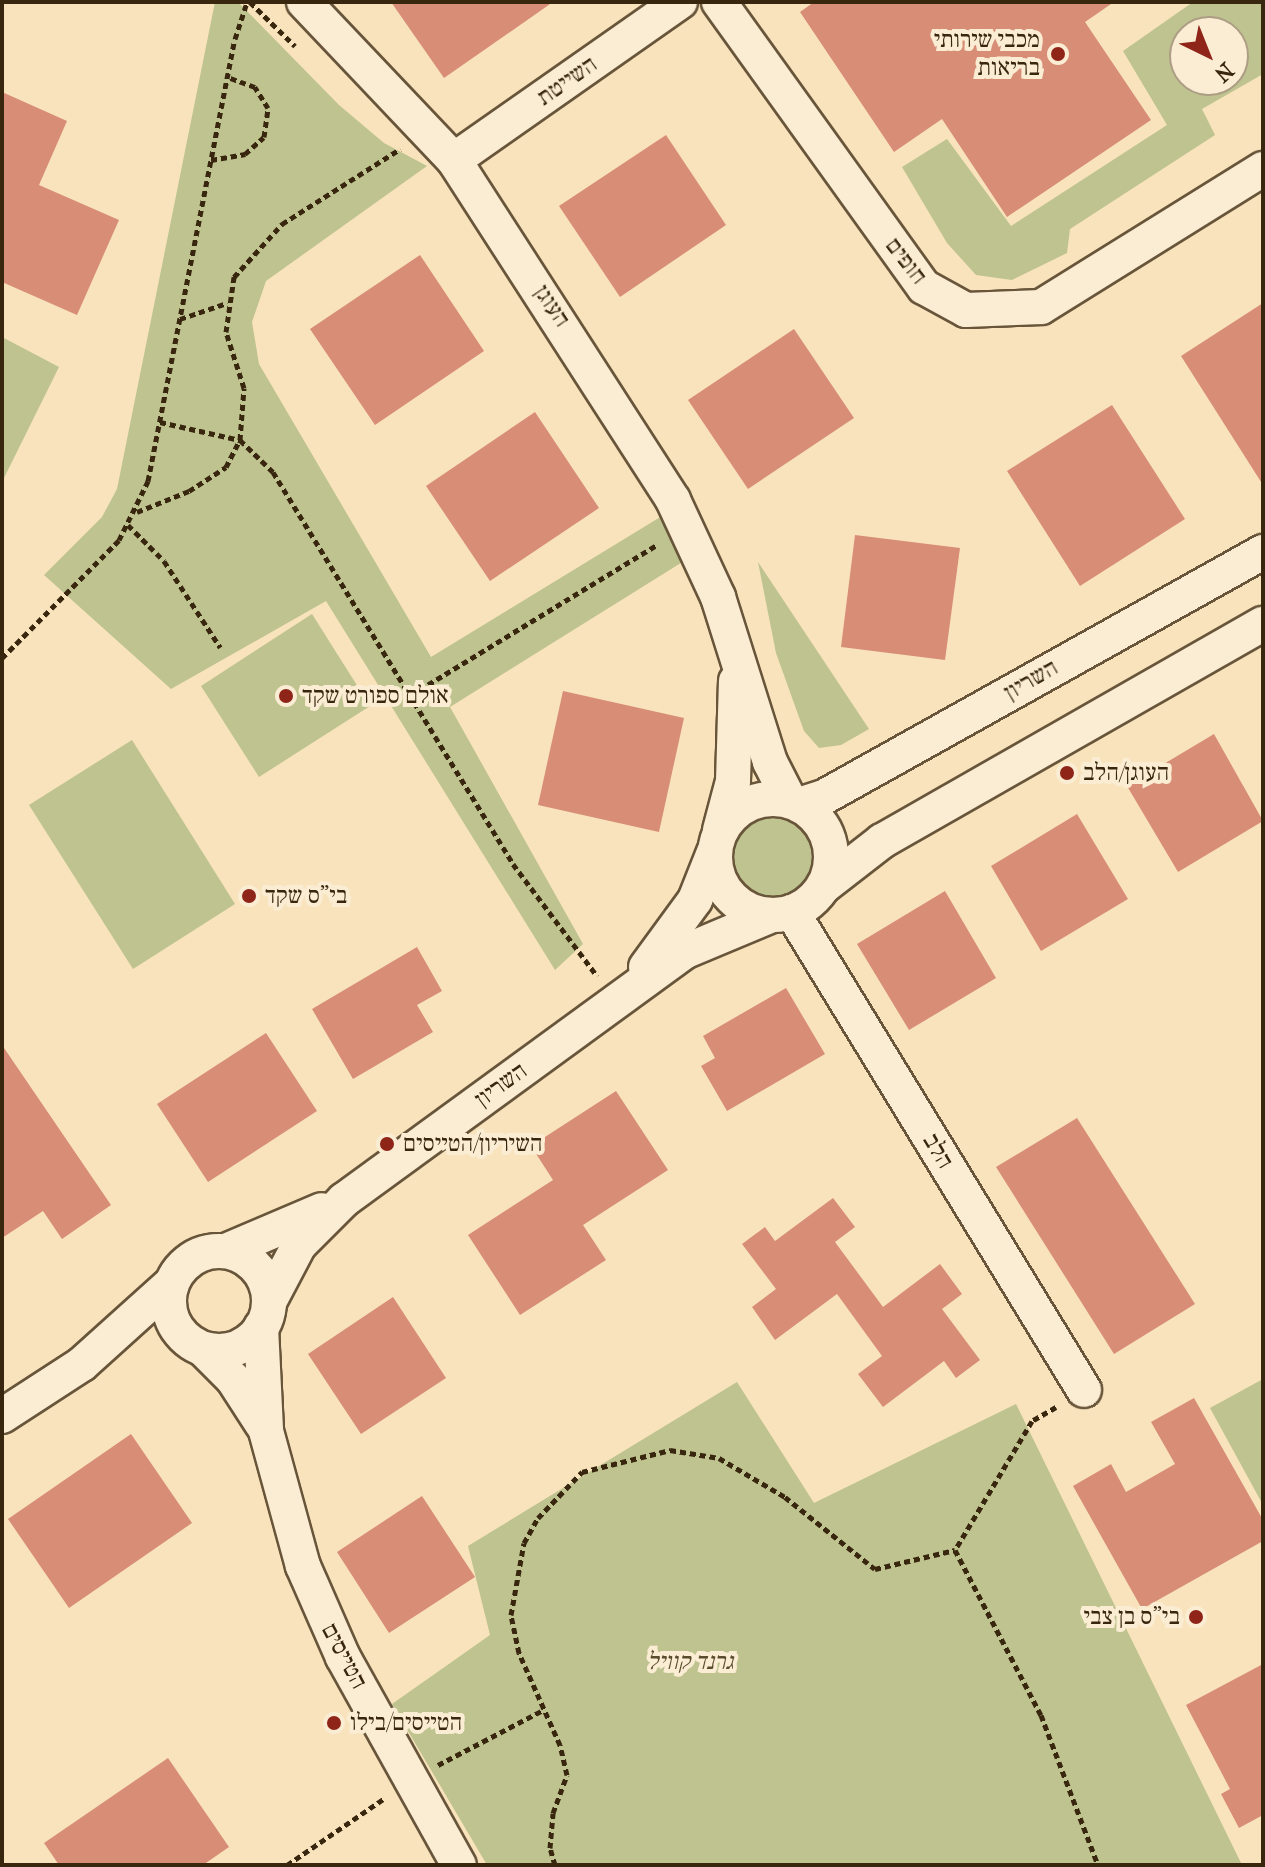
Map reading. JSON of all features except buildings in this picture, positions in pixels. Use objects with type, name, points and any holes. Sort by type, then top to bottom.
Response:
[{"type":"street","name":"העוגן","points":[[304,2],[454,160],[574,340],[686,526],[737,652],[770,762],[794,803]]},
{"type":"street","name":"השייטת","points":[[454,160],[680,2]]},
{"type":"street","name":"חופים","points":[[719,2],[924,287],[966,310],[1041,307],[1263,169]]},
{"type":"street","name":"השריון","points":[[794,803],[824,797],[1263,552]]},
{"type":"street","points":[[823,887],[831,859],[829,841],[821,823],[794,803],[749,804],[717,842],[716,871],[729,896],[753,912],[782,914],[823,887],[882,841],[1263,624]]},
{"type":"street","name":"העוגן","points":[[717,842],[733,781],[737,652]]},
{"type":"street","name":"השריון","points":[[619,999],[695,900],[717,842]]},
{"type":"street","name":"השריון","points":[[265,1315],[299,1245],[344,1200],[686,951],[782,914]]},
{"type":"street","name":"הלב","points":[[782,914],[1084,1390]]},
{"type":"street","name":"השריון","points":[[226,1251],[344,1200]]},
{"type":"street","points":[[3,1415],[82,1364],[171,1284],[193,1258],[226,1251],[257,1268],[265,1315],[233,1348],[149,1338],[82,1364]]},
{"type":"street","points":[[171,1284],[170,1313],[194,1344]]},
{"type":"street","name":"הטייסים","points":[[265,1315],[266,1431]]},
{"type":"street","name":"הטייסים","points":[[194,1344],[233,1379],[266,1431],[318,1606],[459,1865]]},
{"type":"path","points":[[2,658],[136,513],[160,422],[227,77],[247,2]]},
{"type":"path","points":[[211,160],[245,154],[264,137],[268,108],[255,87],[227,77]]},
{"type":"path","points":[[136,513],[189,491],[226,467],[240,440],[244,388],[229,354],[227,303],[234,277],[282,224],[413,140]]},
{"type":"path","points":[[180,319],[227,303]]},
{"type":"path","points":[[160,422],[240,440],[273,472],[548,917],[619,999]]},
{"type":"path","points":[[128,525],[164,561],[220,647]]},
{"type":"path","points":[[411,695],[686,526]]},
{"type":"path","points":[[555,1865],[550,1848],[553,1813],[567,1775],[560,1745],[519,1653],[511,1615],[524,1543],[538,1518],[582,1472],[670,1450],[719,1458],[785,1497],[875,1569],[955,1550],[1032,1421],[1084,1390]]},
{"type":"path","points":[[955,1550],[1041,1715],[1098,1865]]},
{"type":"green space","points":[[215,2],[238,2],[339,105],[384,143],[427,166],[266,281],[252,322],[259,364],[431,657],[662,516],[684,561],[450,707],[583,944],[555,970],[326,601],[171,689],[44,575],[102,517],[117,489]]},
{"type":"green space","points":[[1193,2],[1260,2],[1263,8],[1263,74],[1249,82],[1249,16],[1173,16]]},
{"type":"green space","points":[[1169,19],[1169,96],[1225,96],[1202,109],[1215,135],[1070,229],[1067,253],[1012,280],[976,275],[947,243],[902,167],[947,139],[1011,226],[1167,125],[1123,51]]},
{"type":"green space","points":[[2,337],[59,367],[2,482]]},
{"type":"green space","points":[[758,562],[869,729],[841,745],[819,748],[804,731],[776,653]]},
{"type":"green space","name":"אולם ספורט שקד","points":[[312,614],[370,706],[259,777],[201,686]]},
{"type":"green space","points":[[132,740],[235,904],[133,969],[29,805]]},
{"type":"green space","points":[[773,816],[789,819],[802,828],[811,841],[814,857],[811,873],[802,886],[789,895],[773,898],[757,895],[744,886],[735,873],[732,857],[735,841],[744,828],[757,819]]},
{"type":"green space","points":[[1263,1379],[1263,1505],[1210,1408]]},
{"type":"green space","name":"גרנד קוויל","points":[[737,1382],[814,1503],[1016,1404],[1242,1865],[487,1865],[392,1704],[490,1635],[468,1546]]},
{"type":"place","name":"מכבי שירותי בריאות","points":[[1058,54]]},
{"type":"place","name":"אולם ספורט שקד","points":[[286,696]]},
{"type":"place","name":"העוגן/הלב","points":[[1067,773]]},
{"type":"place","name":"בי\"ס שקד","points":[[249,896]]},
{"type":"place","name":"השיריון/הטייסים","points":[[387,1144]]},
{"type":"place","name":"בי\"ס בן צבי","points":[[1196,1617]]},
{"type":"place","name":"הטייסים/בילו","points":[[334,1723]]}]
